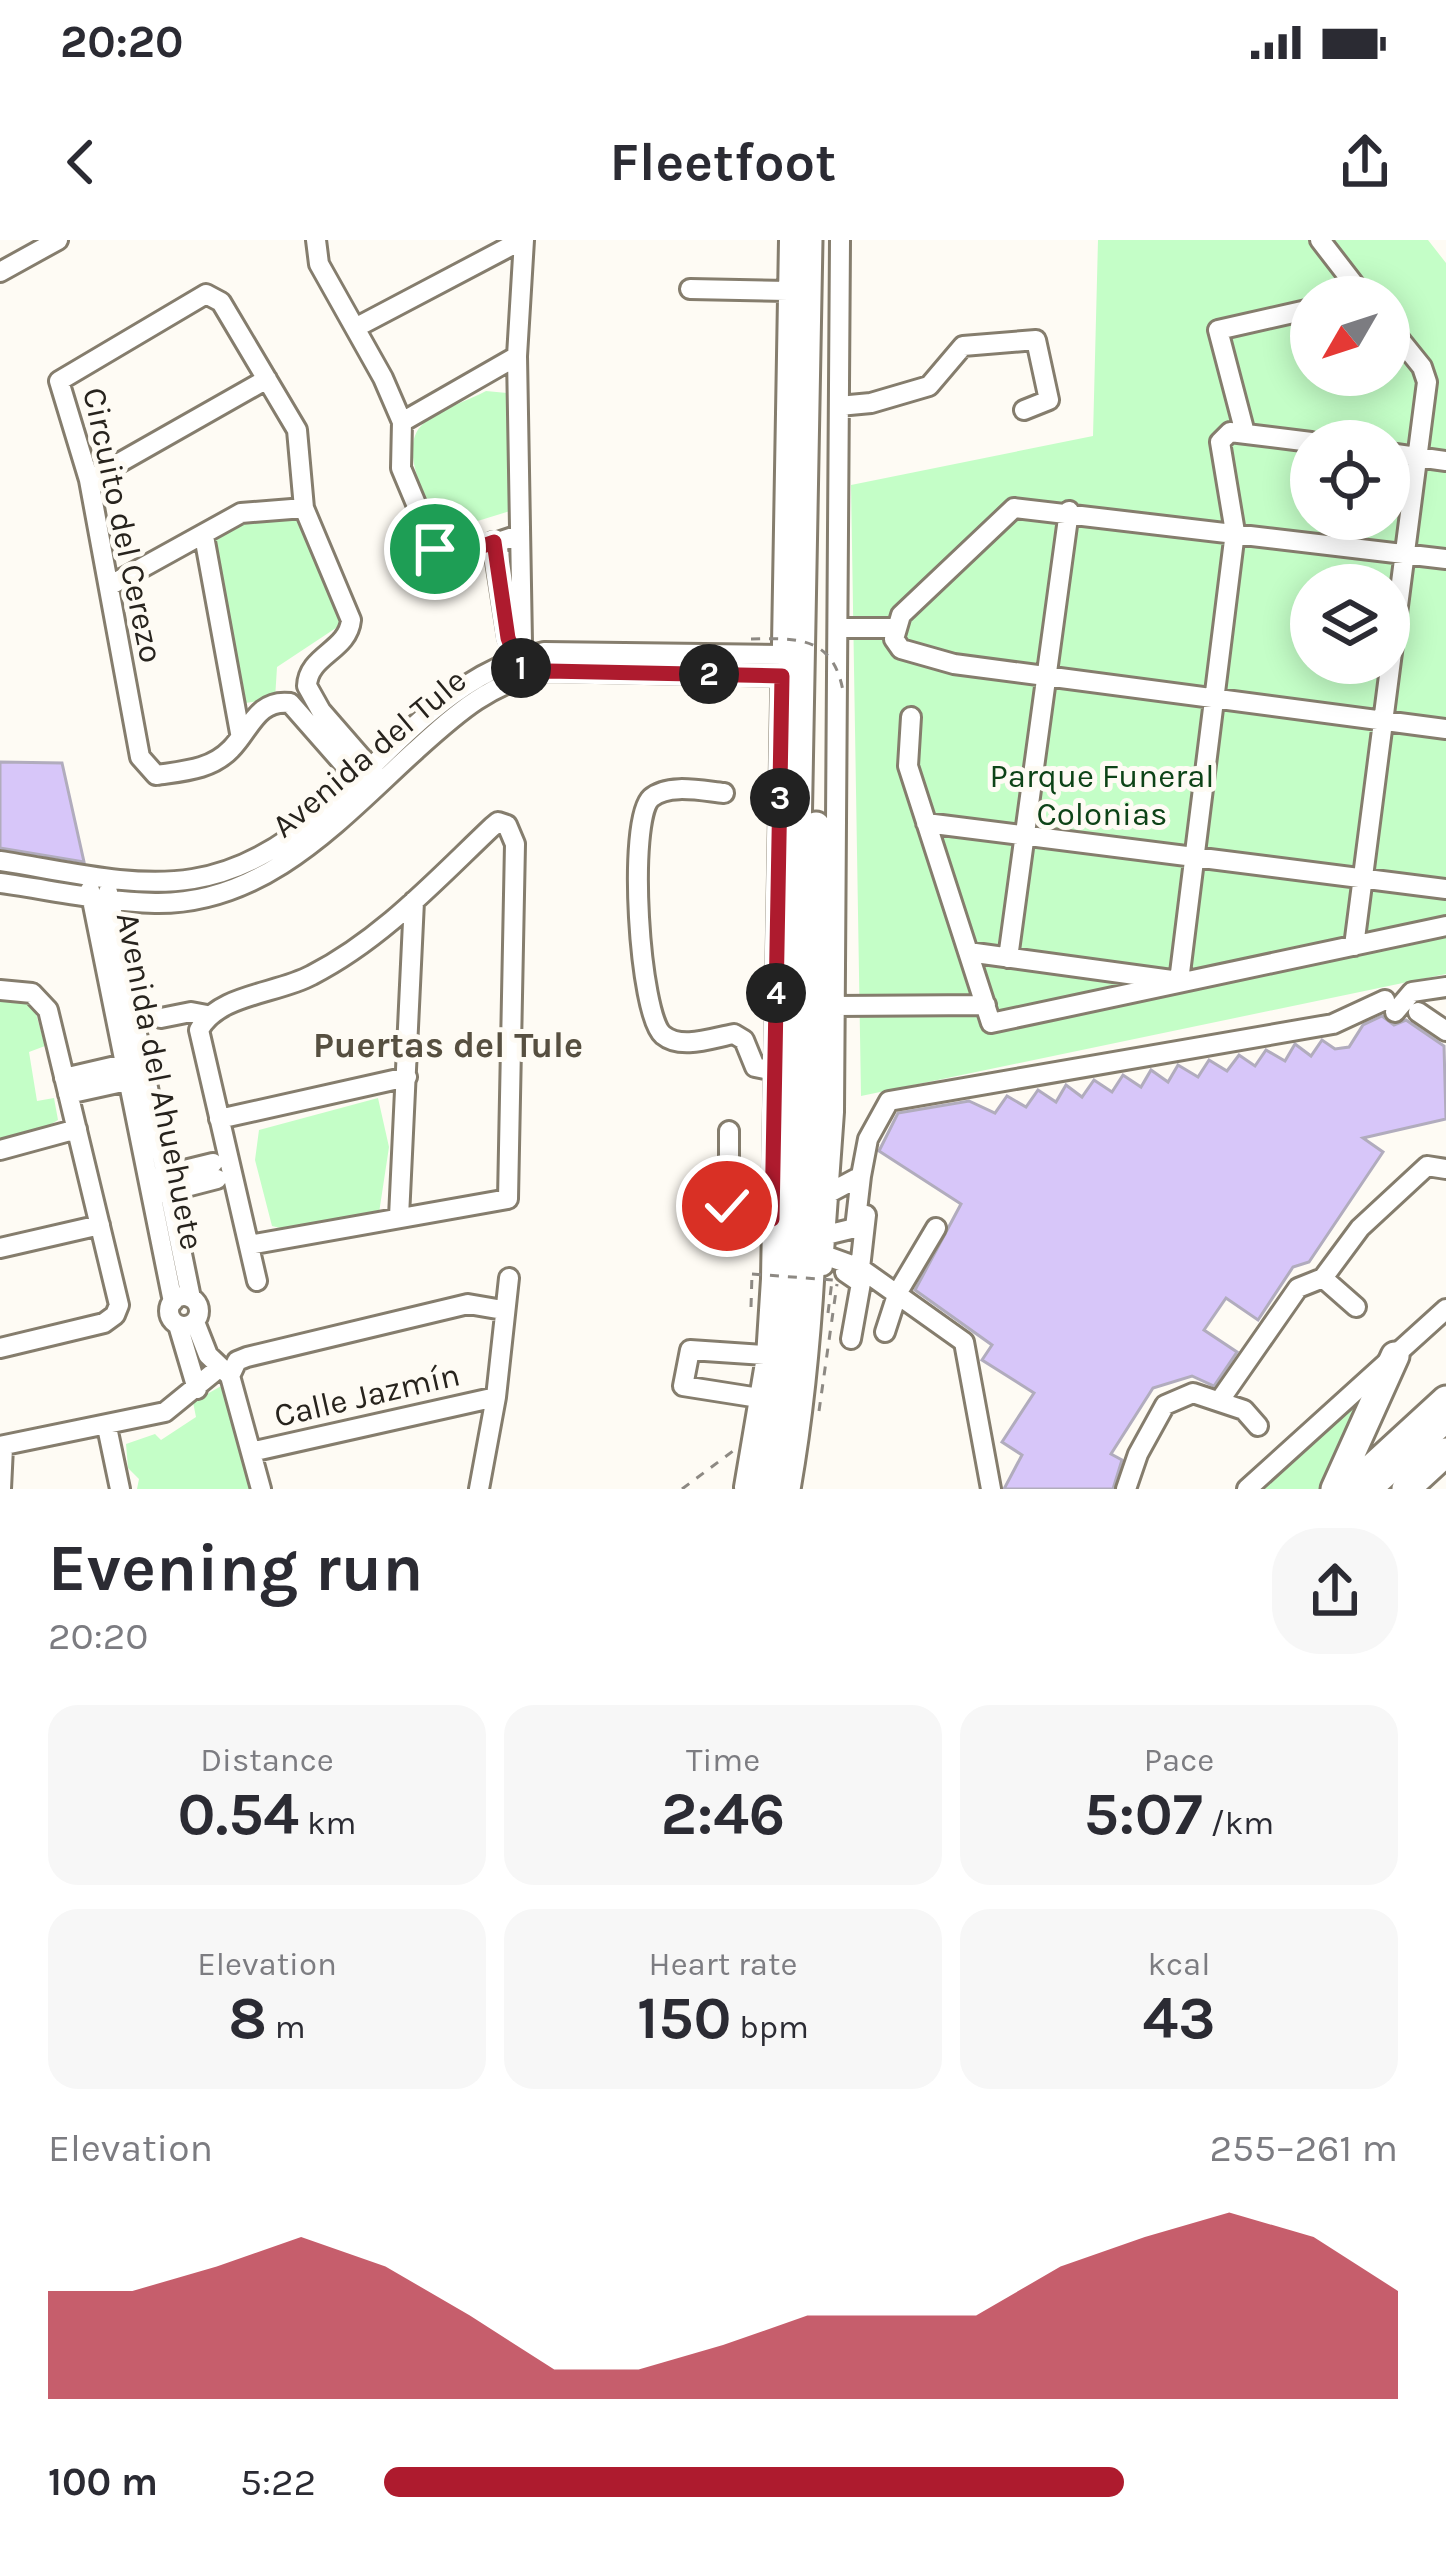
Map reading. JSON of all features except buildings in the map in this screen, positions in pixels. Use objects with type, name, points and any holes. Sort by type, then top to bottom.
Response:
[{"type":"highway","points":[[786,1489],[797,300],[792,240]]},
{"type":"highway","points":[[797,300],[808,240]]},
{"type":"highway","points":[[748,1489],[784,1361],[812,1215],[822,240]]},
{"type":"highway","points":[[773,1211],[792,1111]]},
{"type":"highway","points":[[1335,1489],[1395,1355]]},
{"type":"highway","points":[[1349,1489],[1446,1400]]},
{"type":"highway","points":[[1406,1489],[1446,1452]]},
{"type":"street","points":[[0,272],[58,240]]},
{"type":"street","points":[[316,240],[319,264],[402,422],[401,468],[435,549],[449,558],[519,535]]},
{"type":"street","points":[[355,328],[523,240]]},
{"type":"street","points":[[519,661],[508,638],[519,564],[517,356],[523,240]]},
{"type":"street","points":[[840,240],[835,1006],[851,1131],[865,1174],[860,1268]]},
{"type":"street","points":[[1320,240],[1348,276]]},
{"type":"street","points":[[690,289],[797,300],[782,655],[773,1211],[784,1361]]},
{"type":"street","name":"Circuito del Cerezo","points":[[206,294],[221,302],[267,379],[297,430],[304,508],[351,620],[346,638],[307,674],[305,703],[280,702],[264,709],[240,733],[232,749],[201,769],[156,775],[140,758],[89,480],[59,381],[206,294]]},
{"type":"street","points":[[1245,433],[1218,329],[1290,313]]},
{"type":"street","points":[[839,406],[871,403],[929,386],[963,346],[1036,340],[1050,396],[1044,404],[1024,410]]},
{"type":"street","points":[[1354,946],[1426,374],[1410,353]]},
{"type":"street","points":[[402,422],[517,356]]},
{"type":"street","points":[[89,480],[267,379]]},
{"type":"street","points":[[1179,981],[1235,533],[1220,442],[1230,432],[1290,439]]},
{"type":"street","points":[[1410,455],[1446,461]]},
{"type":"street","points":[[109,586],[241,513],[304,508]]},
{"type":"street","points":[[1446,560],[1014,508],[901,615],[895,633],[901,650],[953,664],[1446,729]]},
{"type":"street","points":[[1008,958],[1069,512]]},
{"type":"street","points":[[205,536],[240,733]]},
{"type":"street","points":[[494,542],[497,568],[511,606]]},
{"type":"street","points":[[497,568],[519,564]]},
{"type":"street","points":[[837,633],[895,633]]},
{"type":"street","name":"Avenida del Tule","points":[[0,861],[176,881],[240,866],[306,828],[370,781],[493,687],[519,661],[544,652],[782,655]]},
{"type":"street","name":"Avenida del Tule","points":[[519,661],[548,671],[782,676]]},
{"type":"street","points":[[305,703],[370,781]]},
{"type":"street","points":[[911,717],[908,766],[991,1023],[1446,926]]},
{"type":"street","name":"Avenida del Tule","points":[[0,883],[177,902],[241,886],[308,850],[370,781]]},
{"type":"street","points":[[724,793],[673,790],[656,794],[646,803],[638,826],[642,933],[652,1010],[657,1029],[678,1043],[734,1034],[744,1040],[755,1067],[775,1071]]},
{"type":"street","points":[[249,1245],[508,1198],[515,844],[507,825],[514,804]]},
{"type":"street","points":[[161,1018],[191,1012],[207,1015],[307,978],[354,950],[492,827],[499,822],[507,825]]},
{"type":"street","points":[[926,823],[1446,889]]},
{"type":"street","name":"Avenida del Ahuehuete","points":[[96,874],[182,1300],[170,1317],[187,1323]]},
{"type":"street","points":[[399,1217],[414,901]]},
{"type":"street","points":[[968,952],[1179,981]]},
{"type":"street","points":[[748,1489],[759,1398],[784,1361],[826,1259],[831,1192],[851,1131],[889,1101],[1333,1024],[1390,1006],[1412,992],[1446,987]]},
{"type":"street","points":[[0,990],[32,993],[43,999],[119,1305],[116,1316],[104,1324],[0,1348]]},
{"type":"street","points":[[835,1006],[986,1005]]},
{"type":"street","points":[[1418,1012],[1446,1031]]},
{"type":"street","points":[[207,1015],[199,1030],[219,1119],[221,1169],[257,1281]]},
{"type":"street","points":[[66,1086],[136,1070]]},
{"type":"street","points":[[219,1119],[407,1077]]},
{"type":"street","points":[[0,1150],[77,1129]]},
{"type":"street","points":[[729,1131],[729,1212],[773,1211]]},
{"type":"street","points":[[1220,1400],[1298,1288],[1322,1278],[1360,1228],[1427,1166],[1446,1168]]},
{"type":"street","points":[[160,1185],[221,1169]]},
{"type":"street","points":[[826,1259],[855,1228],[865,1174]]},
{"type":"street","points":[[831,1192],[865,1174]]},
{"type":"street","points":[[0,1248],[100,1225]]},
{"type":"street","points":[[885,1332],[898,1292],[936,1228]]},
{"type":"street","points":[[826,1259],[860,1268],[964,1342],[991,1489]]},
{"type":"street","points":[[826,1259],[861,1282],[851,1339]]},
{"type":"street","points":[[478,1489],[496,1397],[509,1278]]},
{"type":"street","points":[[1322,1278],[1356,1307]]},
{"type":"street","points":[[1,1489],[2,1446],[166,1412],[221,1369],[247,1357],[468,1304],[503,1310]]},
{"type":"street","points":[[1246,1489],[1446,1309]]},
{"type":"street","points":[[187,1323],[221,1369],[261,1489]]},
{"type":"street","points":[[187,1323],[196,1389]]},
{"type":"street","points":[[759,1398],[683,1386],[690,1350],[784,1361]]},
{"type":"street","points":[[1126,1489],[1138,1454],[1165,1405],[1193,1393],[1244,1410],[1258,1426]]},
{"type":"street","name":"Calle Jazmín","points":[[251,1452],[496,1397]]},
{"type":"street","points":[[1374,1489],[1446,1424]]},
{"type":"street","points":[[107,1427],[120,1489]]},
{"type":"street","points":[[1385,1489],[1446,1433]]},
{"type":"path","points":[[751,638],[796,638],[813,644],[839,670],[843,691]]},
{"type":"path","points":[[754,1276],[826,1259],[828,1316],[830,1288]]},
{"type":"green space","name":"Parque Funeral Colonias","points":[[1098,240],[1428,240],[1446,263],[1446,974],[861,1096],[851,485],[1093,436]]},
{"type":"green space","points":[[486,391],[507,393],[510,511],[442,532],[417,477],[416,434],[438,414]]},
{"type":"green space","points":[[302,512],[345,622],[277,667],[275,699],[238,704],[208,539],[240,520]]},
{"type":"green space","points":[[0,997],[32,999],[45,1046],[29,1052],[37,1101],[54,1098],[58,1120],[20,1143],[0,1144]]},
{"type":"green space","points":[[378,1098],[389,1147],[379,1213],[296,1232],[272,1226],[255,1160],[259,1130]]},
{"type":"green space","points":[[223,1385],[252,1489],[137,1489],[139,1479],[128,1468],[126,1444],[155,1434],[161,1440],[196,1417],[193,1402]]},
{"type":"green space","points":[[1372,1388],[1323,1489],[1256,1489]]},
{"type":"district","name":"Puertas del Tule","points":[[448,1045]]},
{"type":"route","points":[[435,549],[449,558],[494,542],[508,638],[523,676],[548,671],[782,676],[772,1219],[733,1216],[727,1206]]}]
